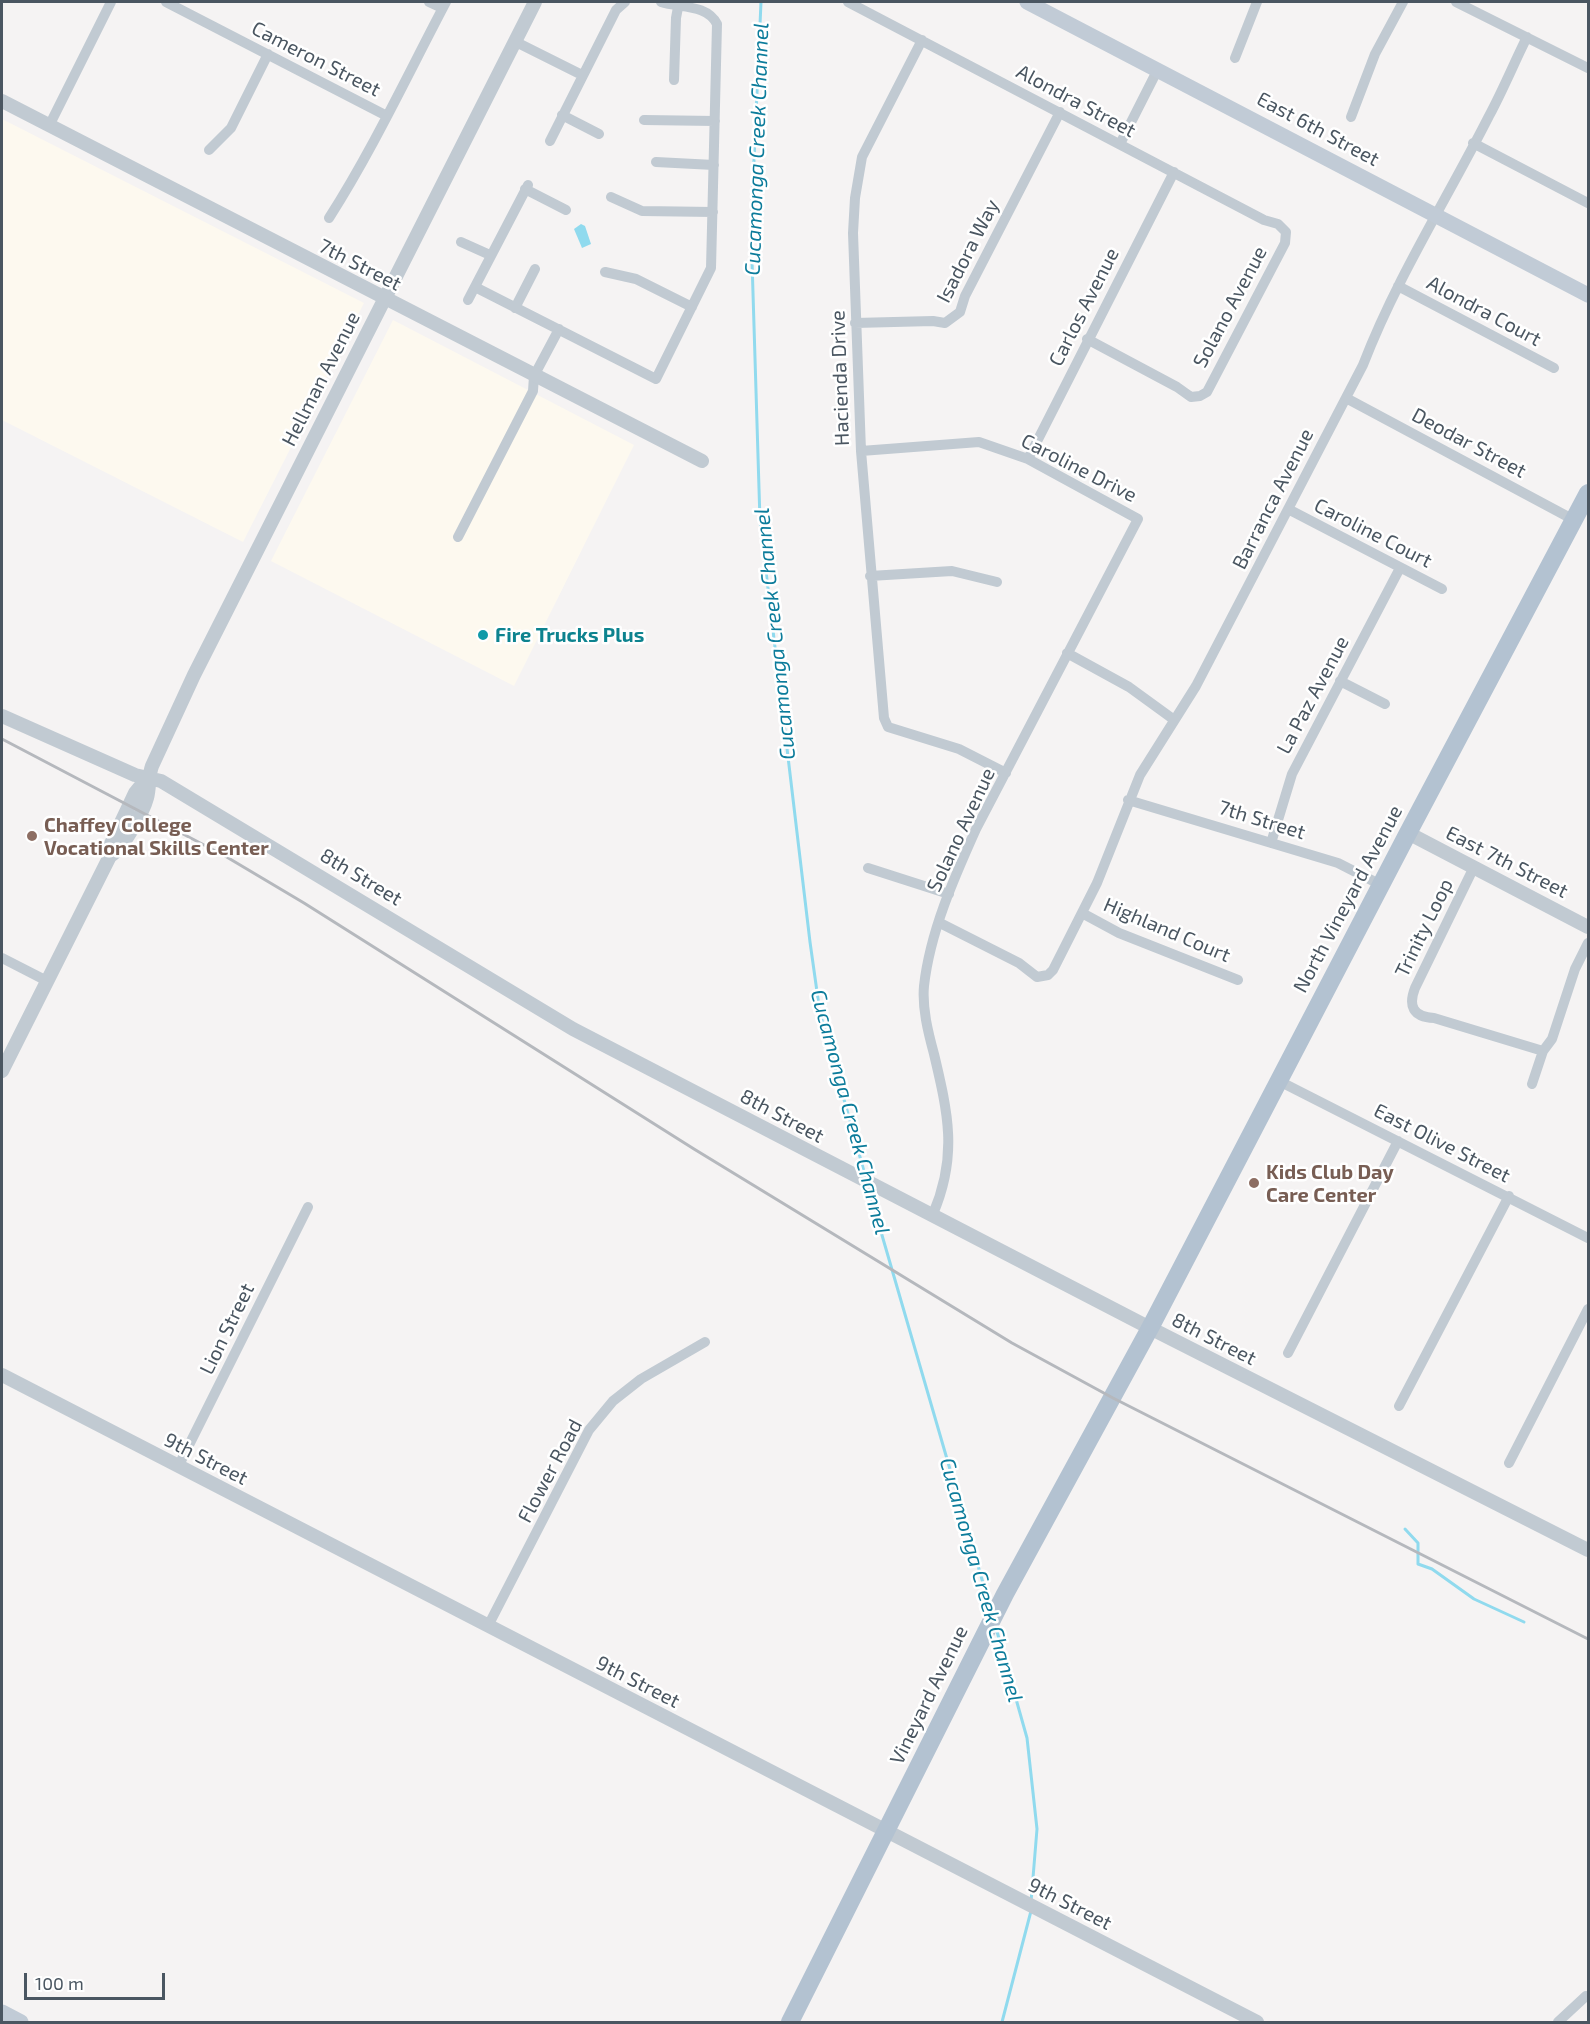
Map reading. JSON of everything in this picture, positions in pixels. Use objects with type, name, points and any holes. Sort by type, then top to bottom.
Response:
[{"type":"main road","name":"East 6th Street","points":[[1027,2],[1588,295]]},
{"type":"main road","name":"North Vineyard Avenue","points":[[1150,1328],[1588,493]]},
{"type":"main road","name":"Vineyard Avenue","points":[[790,2022],[887,1833],[1005,1594],[1150,1328]]},
{"type":"main road","points":[[2,2012],[21,2022]]},
{"type":"street","points":[[49,126],[111,2]]},
{"type":"street","name":"Cameron Street","points":[[166,2],[385,115]]},
{"type":"street","points":[[329,218],[363,165],[385,115],[444,5],[429,2]]},
{"type":"street","name":"Hellman Avenue","points":[[2,1071],[110,856],[119,852],[147,798],[148,777],[194,675],[535,2]]},
{"type":"street","points":[[550,141],[621,2]]},
{"type":"street","points":[[475,287],[656,379],[711,268],[717,24],[713,16],[705,10],[661,2]]},
{"type":"street","name":"Alondra Street","points":[[848,2],[1264,220],[1278,224],[1286,232]]},
{"type":"street","points":[[1235,58],[1257,2]]},
{"type":"street","points":[[1352,117],[1375,54],[1402,2]]},
{"type":"street","points":[[1456,2],[1588,66]]},
{"type":"street","points":[[674,80],[678,4]]},
{"type":"street","name":"Barranca Avenue","points":[[940,923],[1019,963],[1037,977],[1048,975],[1053,970],[1098,884],[1128,800],[1173,719],[1196,686],[1346,398],[1434,214],[1527,37]]},
{"type":"street","name":"Hacienda Drive","points":[[921,40],[862,157],[855,198],[853,233],[861,451],[884,718],[888,727],[959,749],[1006,773]]},
{"type":"street","points":[[514,41],[582,75]]},
{"type":"street","points":[[209,150],[231,128],[268,54]]},
{"type":"street","points":[[1120,144],[1158,69]]},
{"type":"street","name":"7th Street","points":[[2,101],[383,299],[702,461]]},
{"type":"street","name":"Isadora Way","points":[[855,323],[933,321],[945,323],[960,312],[965,296],[1060,112]]},
{"type":"street","points":[[562,116],[599,134]]},
{"type":"street","points":[[644,120],[715,121]]},
{"type":"street","points":[[1473,143],[1588,203]]},
{"type":"street","points":[[657,162],[714,165]]},
{"type":"street","name":"Carlos Avenue","points":[[1028,459],[1087,339],[1174,172]]},
{"type":"street","points":[[468,300],[527,187],[566,210]]},
{"type":"street","points":[[611,197],[642,211],[713,212]]},
{"type":"street","name":"Solano Avenue","points":[[1087,339],[1177,387],[1191,397],[1200,396],[1207,392],[1285,243],[1286,232]]},
{"type":"street","points":[[461,242],[490,255]]},
{"type":"street","points":[[515,308],[534,269]]},
{"type":"street","points":[[605,272],[636,279],[692,307]]},
{"type":"street","name":"Alondra Court","points":[[1398,286],[1554,368]]},
{"type":"street","points":[[458,537],[533,391],[534,376],[559,329]]},
{"type":"street","name":"Deodar Street","points":[[1346,398],[1574,520]]},
{"type":"street","name":"Caroline Drive","points":[[861,451],[979,442],[1028,459],[1138,519]]},
{"type":"street","name":"Caroline Court","points":[[1288,509],[1442,588]]},
{"type":"street","name":"Solano Avenue","points":[[933,1215],[948,1171],[950,1135],[947,1108],[925,1010],[924,986],[940,923],[949,894],[976,829],[1138,519]]},
{"type":"street","name":"La Paz Avenue","points":[[1271,843],[1292,774],[1400,568]]},
{"type":"street","points":[[870,576],[952,570],[997,582]]},
{"type":"street","points":[[1067,653],[1129,687],[1173,719]]},
{"type":"street","points":[[1340,681],[1385,704]]},
{"type":"street","name":"8th Street","points":[[2,716],[135,775],[161,781],[221,814],[573,1029],[1150,1328],[1588,1550]]},
{"type":"street","name":"7th Street","points":[[1128,800],[1338,863],[1381,885]]},
{"type":"street","name":"East 7th Street","points":[[1408,833],[1588,927]]},
{"type":"street","name":"Trinity Loop","points":[[1474,867],[1414,988],[1410,1001],[1412,1009],[1422,1017],[1434,1018],[1544,1051]]},
{"type":"street","points":[[868,868],[949,894]]},
{"type":"street","name":"Highland Court","points":[[1082,913],[1119,933],[1238,980]]},
{"type":"street","points":[[1532,1084],[1544,1051],[1552,1040],[1575,969],[1588,943]]},
{"type":"street","points":[[2,958],[47,981]]},
{"type":"street","name":"East Olive Street","points":[[1279,1081],[1588,1238]]},
{"type":"street","points":[[1288,1353],[1398,1141]]},
{"type":"street","points":[[1399,1406],[1509,1196]]},
{"type":"street","name":"Lion Street","points":[[178,1467],[308,1207]]},
{"type":"street","points":[[1509,1463],[1588,1309]]},
{"type":"street","name":"Flower Road","points":[[488,1626],[589,1430],[613,1401],[641,1379],[705,1341]]},
{"type":"street","name":"9th Street","points":[[2,1376],[1257,2022]]},
{"type":"street","points":[[1558,2022],[1586,1996]]},
{"type":"shaded area","points":[[2,119],[364,303],[243,542],[2,420]]},
{"type":"shaded area","points":[[393,320],[634,445],[514,686],[271,561]]},
{"type":"water","points":[[581,224],[585,226],[591,244],[582,248],[574,229]]},
{"type":"waterway","name":"Cucamonga Creek Channel","points":[[761,2],[751,228],[760,521],[820,1013],[865,1175]]},
{"type":"waterway","name":"Cucamonga Creek Channel","points":[[868,1187],[990,1607]]},
{"type":"waterway","points":[[1405,1529],[1418,1543],[1418,1564],[1432,1569],[1474,1599],[1524,1622]]},
{"type":"waterway","name":"Cucamonga Creek Channel","points":[[996,1628],[1027,1738],[1037,1829],[1031,1902]]},
{"type":"waterway","name":"Cucamonga Creek Channel","points":[[1002,2022],[1031,1911]]},
{"type":"railway","points":[[2,739],[225,856],[304,903],[694,1149],[1012,1343],[1113,1398],[1588,1639]]},
{"type":"place","name":"Fire Trucks Plus","points":[[483,635]]},
{"type":"place","name":"Chaffey College Vocational Skills Center","points":[[32,836]]},
{"type":"place","name":"Kids Club Day Care Center","points":[[1254,1183]]}]
